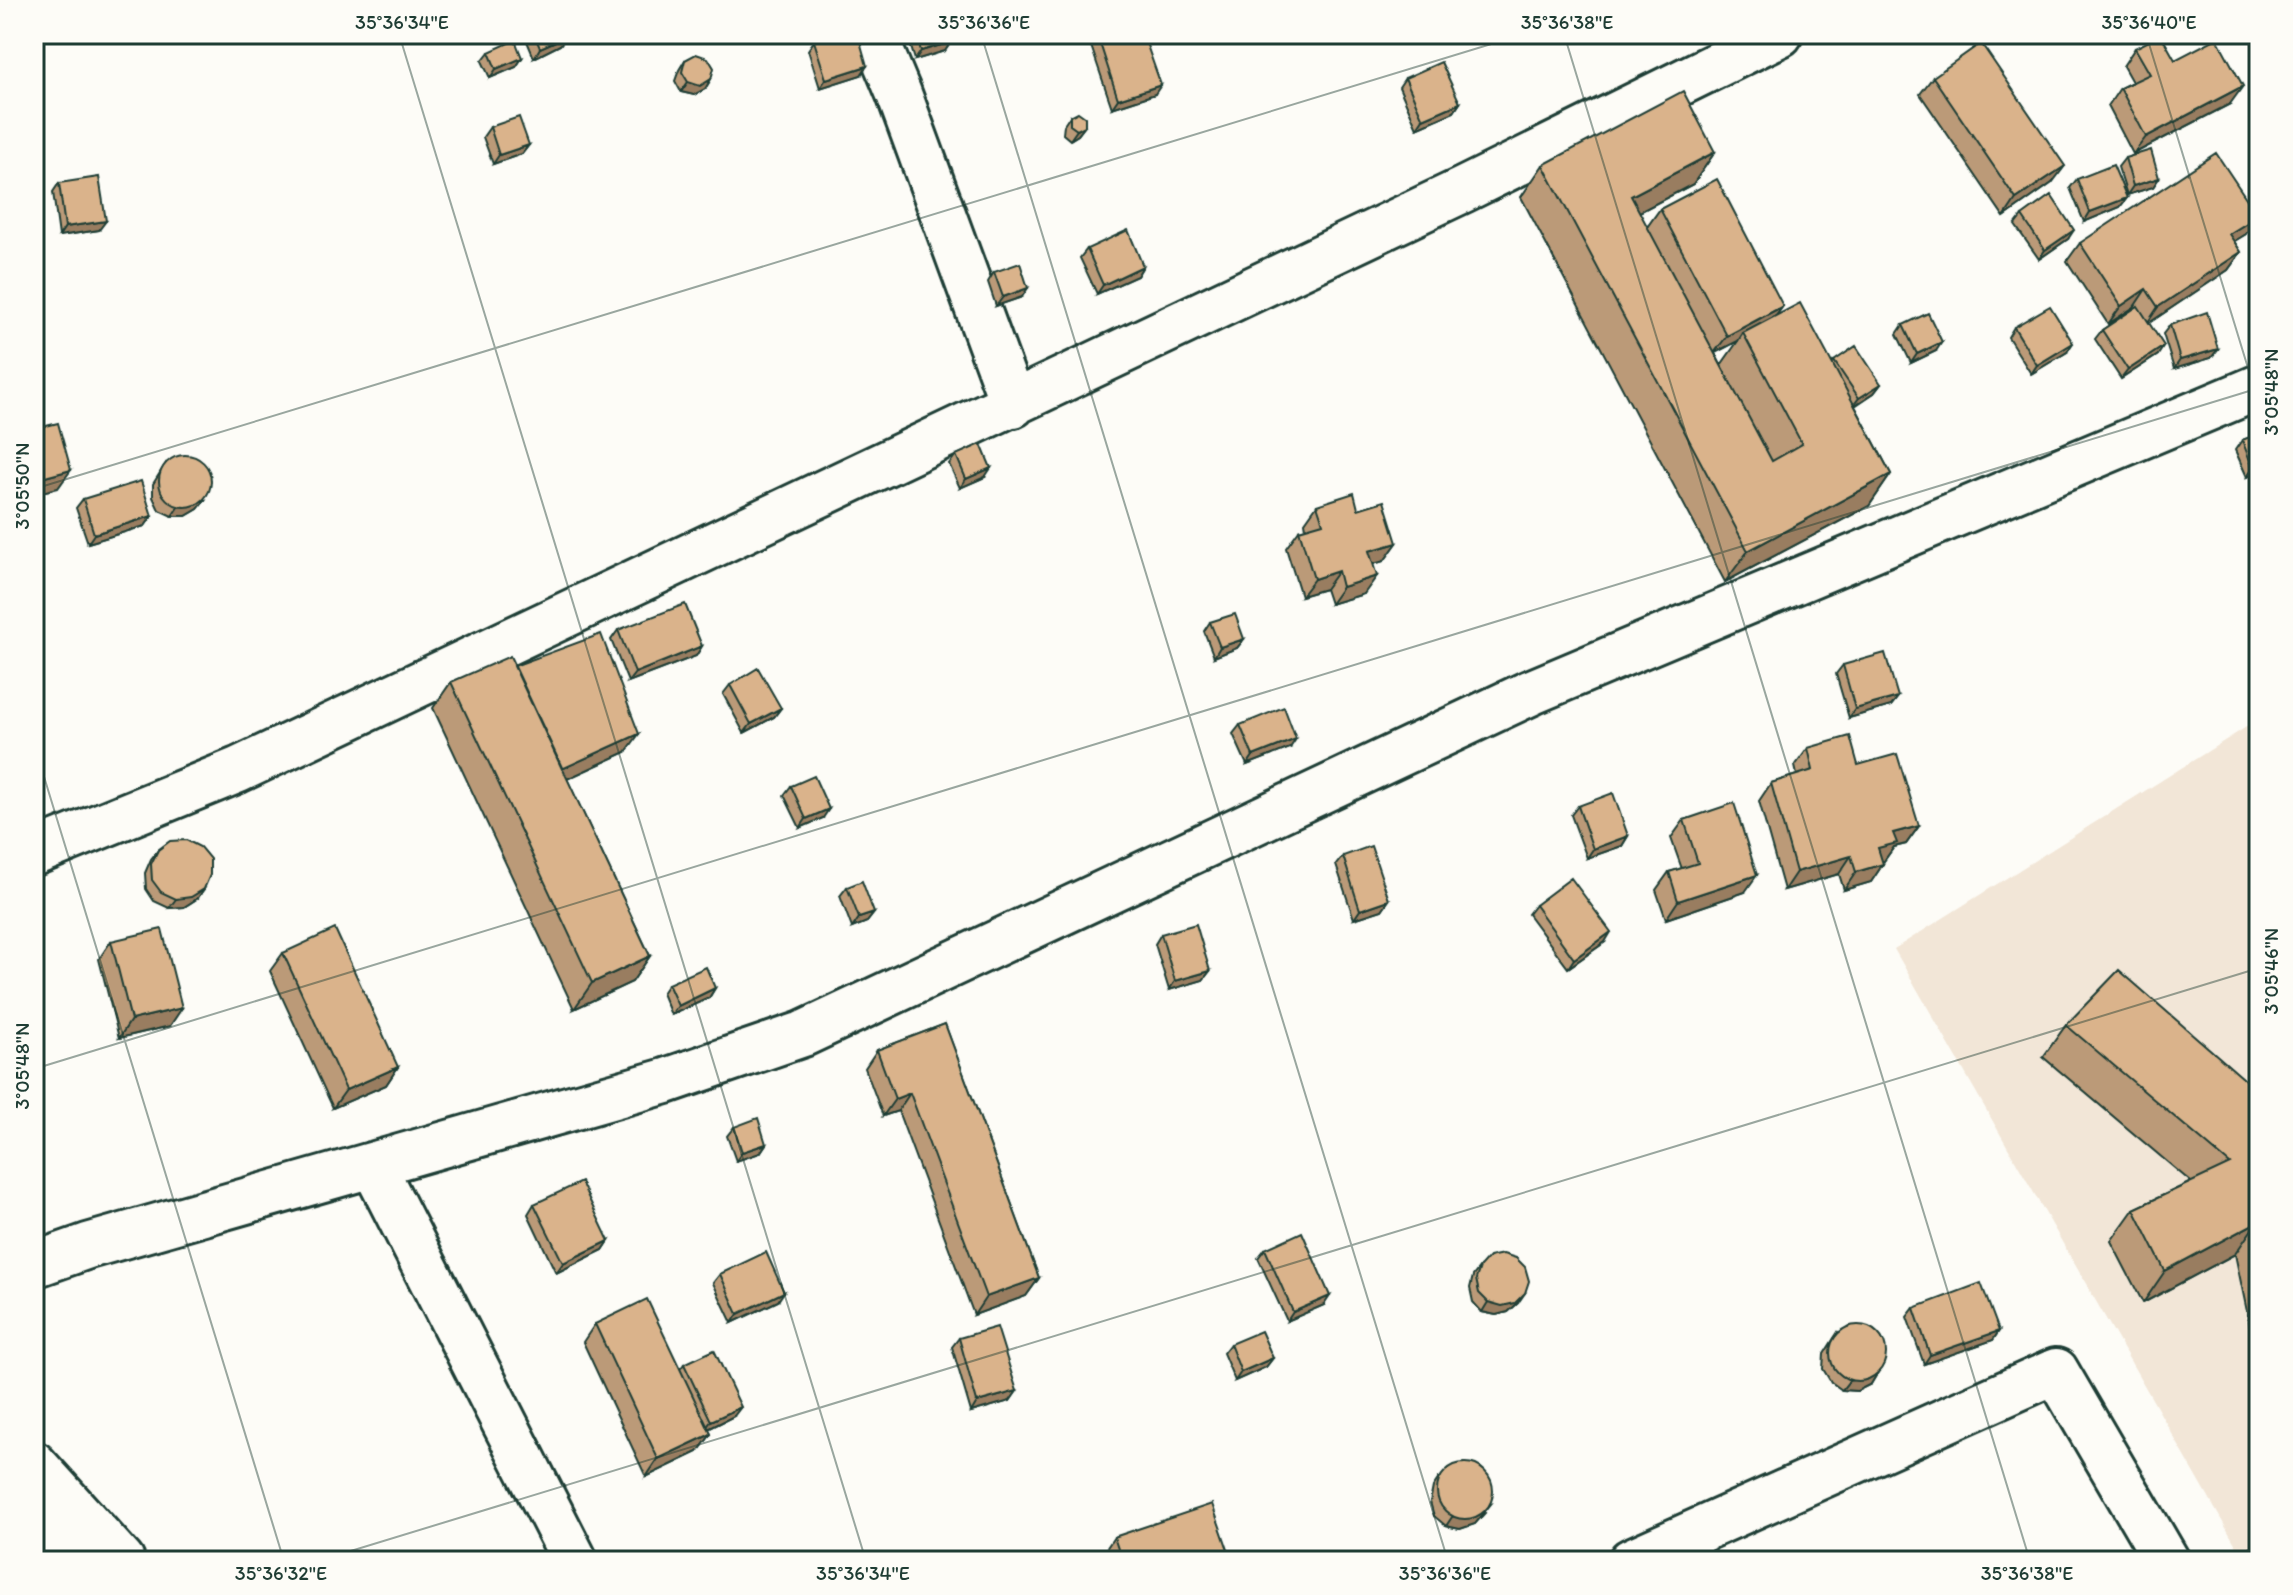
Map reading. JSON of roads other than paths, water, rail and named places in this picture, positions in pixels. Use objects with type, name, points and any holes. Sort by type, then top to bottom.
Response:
[{"type":"street","points":[[874,34],[1013,405]]},
{"type":"street","points":[[34,853],[238,770],[1449,197],[1780,34]]},
{"type":"street","points":[[34,1265],[88,1246],[666,1081],[803,1034],[1532,692],[2259,387]]},
{"type":"street","points":[[373,1165],[575,1561]]},
{"type":"street","points":[[1631,1561],[2056,1371],[2167,1561]]},
{"type":"street","points":[[34,1464],[122,1561]]},
{"type":"street","points":[[34,1486],[72,1561]]}]
